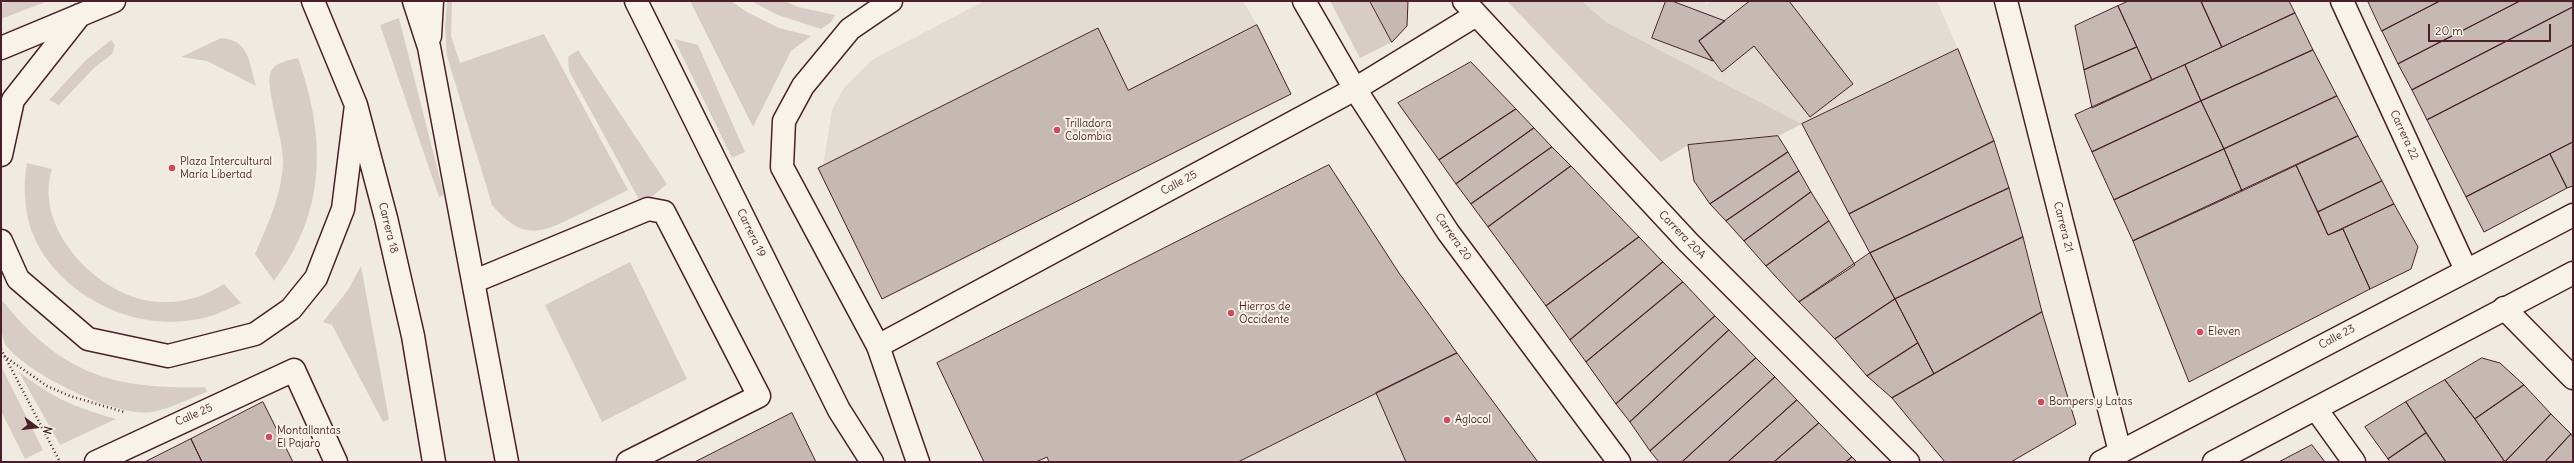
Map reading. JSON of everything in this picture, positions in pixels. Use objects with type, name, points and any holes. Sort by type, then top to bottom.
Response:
[{"type":"street","points":[[1,48],[114,1]]},
{"type":"street","name":"Carrera 18","points":[[313,1],[356,105],[386,218],[413,336],[434,462]]},
{"type":"street","points":[[414,1],[429,48],[475,281],[507,462]]},
{"type":"street","points":[[429,48],[432,1]]},
{"type":"street","name":"Carrera 19","points":[[636,1],[839,410],[872,462]]},
{"type":"street","points":[[892,1],[850,29],[803,86],[784,121],[782,167],[878,346],[918,462]]},
{"type":"street","name":"Carrera 20","points":[[1304,1],[1355,89],[1448,232],[1619,462]]},
{"type":"street","name":"Carrera 21","points":[[2006,1],[2110,457]]},
{"type":"street","name":"Carrera 22","points":[[2342,1],[2466,270]]},
{"type":"street","name":"Calle 25","points":[[878,346],[1355,89],[1470,8]]},
{"type":"street","name":"Carrera 20A","points":[[1470,8],[1688,242],[1908,462]]},
{"type":"street","points":[[1,155],[14,100],[80,15]]},
{"type":"street","points":[[1,241],[18,279],[88,339],[168,356],[255,334],[291,308],[316,278],[343,209],[356,105]]},
{"type":"street","points":[[475,281],[648,209],[664,212],[759,396],[628,462]]},
{"type":"street","name":"Calle 23","points":[[2110,457],[2573,215]]},
{"type":"street","points":[[2214,462],[2573,273]]},
{"type":"street","points":[[2504,308],[2573,378]]},
{"type":"street","name":"Calle 25","points":[[96,462],[171,425],[294,370],[336,462]]},
{"type":"street","points":[[2316,409],[2354,462]]},
{"type":"path","points":[[1,349],[60,462]]},
{"type":"path","points":[[4,356],[47,386],[70,396],[171,425]]},
{"type":"shaded area","points":[[9,1],[48,1],[1,19],[1,4]]},
{"type":"shaded area","points":[[447,1],[452,1],[451,36],[460,63],[544,34],[628,190],[565,222],[542,230],[532,231],[523,229],[503,217],[492,205],[447,56],[445,28]]},
{"type":"shaded area","points":[[690,1],[731,1],[747,12],[779,28],[811,36],[791,51],[753,127]]},
{"type":"shaded area","points":[[751,1],[785,1],[798,7],[835,15],[831,22],[821,29],[778,15]]},
{"type":"shaded area","points":[[984,1],[1243,1],[1257,25],[1128,90],[1097,28],[823,166],[832,110],[844,88],[872,60]]},
{"type":"shaded area","points":[[1330,1],[1370,1],[1392,42],[1360,58]]},
{"type":"shaded area","points":[[1507,1],[1582,1],[1606,22],[1802,124],[1778,136],[1688,145],[1661,162]]},
{"type":"shaded area","points":[[1582,1],[1705,1],[1706,4],[1711,1],[1937,1],[1958,49],[1802,124],[1606,22]]},
{"type":"shaded area","points":[[399,18],[444,195],[439,197],[380,25]]},
{"type":"shaded area","points":[[221,38],[238,43],[243,48],[247,54],[256,86],[207,61],[181,57]]},
{"type":"shaded area","points":[[674,39],[698,45],[745,152],[732,158]]},
{"type":"shaded area","points":[[111,40],[115,45],[112,54],[94,68],[59,105],[49,100],[86,60]]},
{"type":"shaded area","points":[[578,50],[667,184],[642,205],[569,71],[568,57]]},
{"type":"shaded area","points":[[298,58],[314,117],[317,145],[316,173],[312,201],[304,228],[291,255],[274,281],[255,254],[274,209],[282,174],[282,152],[269,81],[272,70],[278,64]]},
{"type":"shaded area","points":[[27,163],[52,169],[49,192],[52,215],[62,238],[77,258],[95,276],[116,289],[139,298],[161,302],[194,298],[224,284],[241,303],[208,317],[189,321],[168,322],[135,317],[93,301],[75,288],[58,272],[44,255],[33,235],[25,201]]},
{"type":"shaded area","points":[[630,262],[687,379],[602,422],[545,305]]},
{"type":"shaded area","points":[[361,266],[389,419],[383,422],[332,325],[323,322],[348,290]]},
{"type":"shaded area","points":[[1,299],[23,324],[45,344],[67,360],[90,372],[115,380],[142,385],[205,387],[207,392],[173,406],[152,412],[136,412],[95,401],[51,380],[31,368],[5,344],[2,328]]},
{"type":"shaded area","points":[[1,366],[43,450],[25,459],[1,411]]},
{"type":"shaded area","points":[[19,372],[43,389],[64,401],[116,419],[60,445]]},
{"type":"shaded area","points":[[1376,393],[1406,462],[1238,462]]},
{"type":"building","points":[[1370,1],[1408,1],[1407,26],[1392,42]]},
{"type":"building","points":[[1666,1],[1672,1],[1725,21],[1699,41],[1713,61],[1652,38]]},
{"type":"building","points":[[1750,1],[1789,1],[1853,84],[1810,117],[1754,46],[1722,72],[1699,41]]},
{"type":"building","points":[[2129,1],[2201,1],[2222,47],[2152,80],[2118,6]]},
{"type":"building","points":[[2201,1],[2289,1],[2295,13],[2222,47]]},
{"type":"building","points":[[2368,1],[2440,1],[2382,31]]},
{"type":"building","points":[[2440,1],[2520,1],[2398,64],[2382,31]]},
{"type":"building","points":[[2520,1],[2573,1],[2573,7],[2412,90],[2398,64]]},
{"type":"building","points":[[2118,6],[2137,47],[2084,70],[2075,26]]},
{"type":"building","points":[[2573,7],[2573,45],[2427,120],[2412,90]]},
{"type":"building","points":[[2295,13],[2313,50],[2201,101],[2185,65]]},
{"type":"building","name":"Trilladora Colombia","points":[[1257,25],[1291,94],[882,299],[818,168],[1098,28],[1128,90]]},
{"type":"building","points":[[2573,45],[2573,142],[2466,197],[2427,120]]},
{"type":"building","points":[[2137,47],[2152,80],[2092,108],[2084,70]]},
{"type":"building","points":[[1958,49],[1994,141],[1849,214],[1802,124]]},
{"type":"building","points":[[2313,50],[2337,96],[2224,149],[2201,101]]},
{"type":"building","points":[[1471,62],[1516,109],[1439,160],[1398,103]]},
{"type":"building","points":[[2185,65],[2201,101],[2092,152],[2075,115]]},
{"type":"building","points":[[2337,96],[2358,136],[2242,191],[2224,149]]},
{"type":"building","points":[[2201,101],[2224,149],[2114,200],[2092,152]]},
{"type":"building","points":[[1516,109],[1534,128],[1456,184],[1439,160]]},
{"type":"building","points":[[1534,128],[1552,147],[1471,204],[1456,184]]},
{"type":"building","points":[[1778,136],[1788,152],[1710,204],[1694,181],[1688,145]]},
{"type":"building","points":[[2358,136],[2382,181],[2318,212],[2296,165]]},
{"type":"building","points":[[1994,141],[2009,188],[1870,253],[1849,214]]},
{"type":"building","points":[[2573,142],[2573,186],[2567,188],[2550,154]]},
{"type":"building","points":[[1552,147],[1571,166],[1488,227],[1471,204]]},
{"type":"building","points":[[2224,149],[2242,191],[2133,241],[2114,200]]},
{"type":"building","points":[[1788,152],[1799,171],[1726,221],[1710,204]]},
{"type":"building","points":[[2550,154],[2567,188],[2484,232],[2466,197]]},
{"type":"building","name":"Hierros de Occidente","points":[[1329,165],[1399,273],[1457,353],[1238,462],[1049,462],[1047,457],[1036,462],[984,462],[937,363]]},
{"type":"building","points":[[2296,165],[2328,235],[2343,229],[2370,289],[2189,382],[2133,241]]},
{"type":"building","points":[[1571,166],[1639,237],[1546,306],[1488,227]]},
{"type":"building","points":[[1799,171],[1811,192],[1744,241],[1726,221]]},
{"type":"building","points":[[2382,181],[2394,204],[2328,235],[2318,212]]},
{"type":"building","points":[[2009,188],[2023,237],[1895,299],[1870,253]]},
{"type":"building","points":[[1811,192],[1829,221],[1766,266],[1744,241]]},
{"type":"building","points":[[2394,204],[2418,247],[2411,269],[2370,289],[2343,229]]},
{"type":"building","points":[[1829,221],[1855,265],[1799,302],[1766,266]]},
{"type":"building","points":[[1639,237],[1663,262],[1570,340],[1546,306]]},
{"type":"building","points":[[2023,237],[2042,312],[1934,374],[1895,299]]},
{"type":"building","points":[[1870,253],[1895,299],[1835,339],[1799,302]]},
{"type":"building","points":[[1663,262],[1683,282],[1586,362],[1570,340]]},
{"type":"building","points":[[1683,282],[1715,316],[1616,404],[1586,362]]},
{"type":"building","points":[[1895,299],[1918,343],[1867,376],[1835,339]]},
{"type":"building","points":[[2042,312],[2076,424],[2011,462],[1945,462],[1892,398]]},
{"type":"building","points":[[1715,316],[1729,330],[1630,422],[1616,404]]},
{"type":"building","points":[[1729,330],[1756,358],[1650,451],[1630,422]]},
{"type":"building","points":[[1918,343],[1934,374],[1892,398],[1867,376]]},
{"type":"building","name":"Aglocol","points":[[1457,353],[1538,462],[1406,462],[1376,393]]},
{"type":"building","points":[[1756,358],[1775,377],[1682,462],[1659,462],[1650,451]]},
{"type":"building","points":[[2482,358],[2500,363],[2524,385],[2475,419],[2445,380]]},
{"type":"building","points":[[1775,377],[1797,400],[1728,462],[1682,462]]},
{"type":"building","points":[[2445,380],[2505,462],[2446,462],[2406,402]]},
{"type":"building","points":[[2524,385],[2551,414],[2505,462],[2475,419]]},
{"type":"building","points":[[1797,400],[1819,423],[1774,462],[1728,462]]},
{"type":"building","points":[[263,402],[293,462],[202,462],[191,439]]},
{"type":"building","points":[[2406,402],[2426,433],[2388,459],[2365,427]]},
{"type":"building","points":[[792,413],[816,462],[695,462]]},
{"type":"building","points":[[2551,414],[2571,434],[2545,462],[2505,462]]},
{"type":"building","points":[[1819,423],[1852,457],[1846,462],[1774,462]]},
{"type":"building","points":[[2426,433],[2446,462],[2390,462],[2388,459]]},
{"type":"building","points":[[2571,434],[2573,437],[2573,462],[2545,462]]},
{"type":"building","points":[[191,439],[202,462],[145,462]]},
{"type":"building","points":[[2312,445],[2325,462],[2279,462]]},
{"type":"building","points":[[1852,457],[1857,462],[1846,462]]},
{"type":"place","name":"Trilladora Colombia","points":[[1057,130]]},
{"type":"place","name":"Plaza Intercultural María Libertad","points":[[172,168]]},
{"type":"place","name":"Hierros de Occidente","points":[[1231,313]]},
{"type":"place","name":"Eleven","points":[[2200,332]]},
{"type":"place","name":"Bompers y Latas","points":[[2041,402]]},
{"type":"place","name":"Aglocol","points":[[1447,420]]},
{"type":"place","name":"Montallantas El Pajaro","points":[[269,437]]}]
